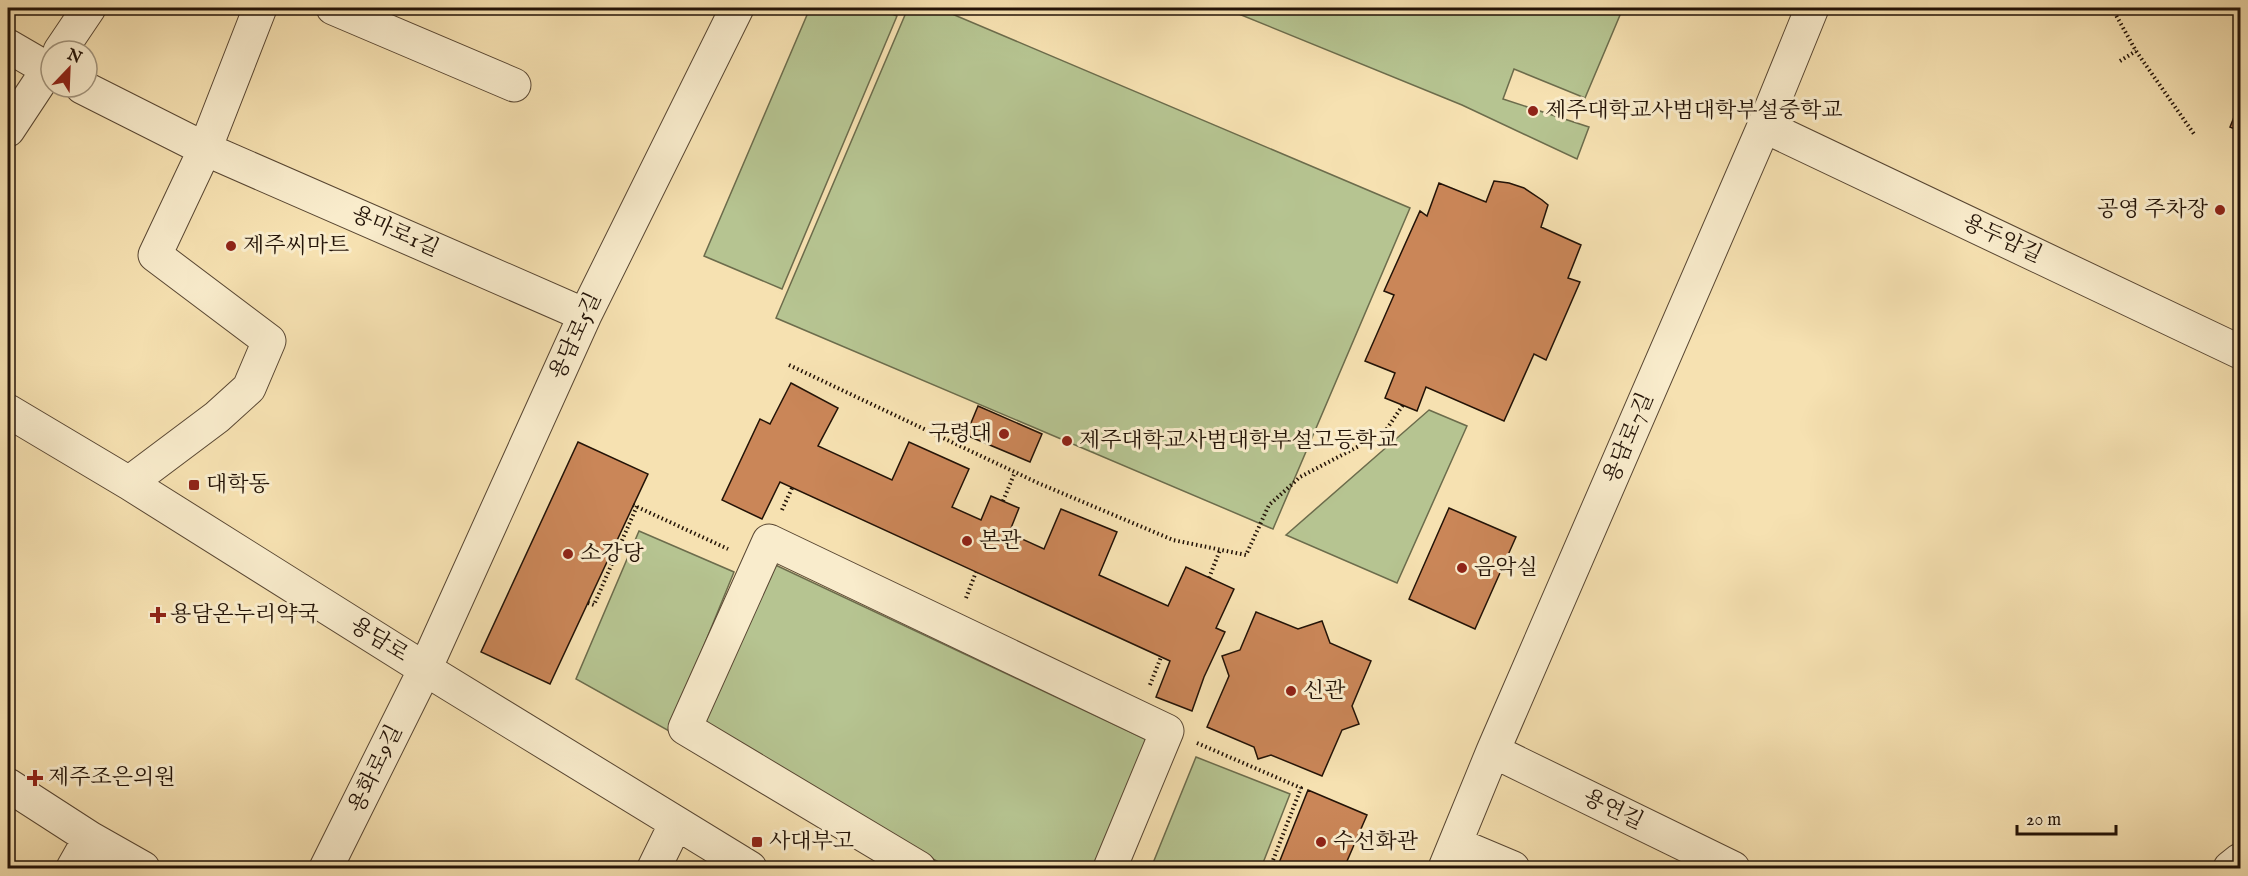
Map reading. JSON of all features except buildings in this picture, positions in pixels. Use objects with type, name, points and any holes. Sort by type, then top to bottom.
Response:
[{"type":"street","points":[[68,39],[88,8]]},
{"type":"street","points":[[129,483],[217,417],[249,388],[269,341],[155,255],[205,149],[260,8]]},
{"type":"street","points":[[333,8],[514,85]]},
{"type":"street","name":"용담로7길","points":[[1451,856],[1493,752],[1764,126],[1812,8]]},
{"type":"street","name":"용담로5길","points":[[426,669],[585,315],[732,9]]},
{"type":"street","points":[[8,46],[39,59]]},
{"type":"street","points":[[8,130],[39,84]]},
{"type":"street","name":"용마로1길","points":[[99,96],[205,149],[585,315]]},
{"type":"street","name":"용두암길","points":[[1764,126],[2241,352]]},
{"type":"street","name":"용담로","points":[[8,411],[129,483],[750,868]]},
{"type":"street","points":[[920,868],[685,728],[769,541],[1167,730],[1110,868]]},
{"type":"street","name":"용화로9길","points":[[326,868],[426,669]]},
{"type":"street","name":"용연길","points":[[1493,752],[1733,868]]},
{"type":"street","points":[[8,785],[90,838],[143,868]]},
{"type":"street","points":[[654,868],[676,823]]},
{"type":"street","points":[[74,868],[90,838]]},
{"type":"street","points":[[1451,856],[1513,868]]},
{"type":"street","points":[[2230,868],[2241,860]]},
{"type":"path","points":[[2112,8],[2136,51],[2194,134]]},
{"type":"path","points":[[2120,61],[2136,51]]},
{"type":"path","points":[[789,365],[1015,472],[1173,540],[1246,555],[1269,506],[1300,477],[1384,434],[1403,405]]},
{"type":"path","points":[[1003,501],[1015,472]]},
{"type":"path","points":[[588,603],[594,605],[635,506],[759,564]]},
{"type":"path","points":[[1209,578],[1220,549]]},
{"type":"path","points":[[1167,730],[1301,788],[1270,868]]},
{"type":"green space","points":[[810,8],[877,8],[897,16],[782,289],[704,256]]},
{"type":"green space","points":[[908,8],[938,8],[1410,208],[1273,529],[776,318]]},
{"type":"green space","points":[[1224,8],[1623,8],[1585,98],[1514,69],[1503,99],[1589,127],[1577,159],[1462,105]]},
{"type":"green space","points":[[1429,410],[1467,426],[1397,583],[1286,535]]},
{"type":"green space","points":[[639,531],[734,572],[669,731],[576,679]]},
{"type":"green space","points":[[767,561],[1147,740],[1095,868],[949,868],[696,726]]},
{"type":"green space","points":[[1196,757],[1290,794],[1261,868],[1151,868]]},
{"type":"place","name":"제주대학교사범대학부설중학교","points":[[1533,111]]},
{"type":"place","name":"공영 주차장","points":[[2220,210]]},
{"type":"place","name":"제주씨마트","points":[[231,246]]},
{"type":"place","name":"구령대","points":[[1004,434]]},
{"type":"place","name":"제주대학교사범대학부설고등학교","points":[[1067,441]]},
{"type":"place","name":"대학동","points":[[194,485]]},
{"type":"place","name":"본관","points":[[967,541]]},
{"type":"place","name":"소강당","points":[[568,554]]},
{"type":"place","name":"음악실","points":[[1462,568]]},
{"type":"place","name":"용담온누리약국","points":[[158,615]]},
{"type":"place","name":"신관","points":[[1291,691]]},
{"type":"place","name":"제주조은의원","points":[[35,778]]},
{"type":"place","name":"사대부고","points":[[757,842]]},
{"type":"place","name":"수선화관","points":[[1321,842]]}]
